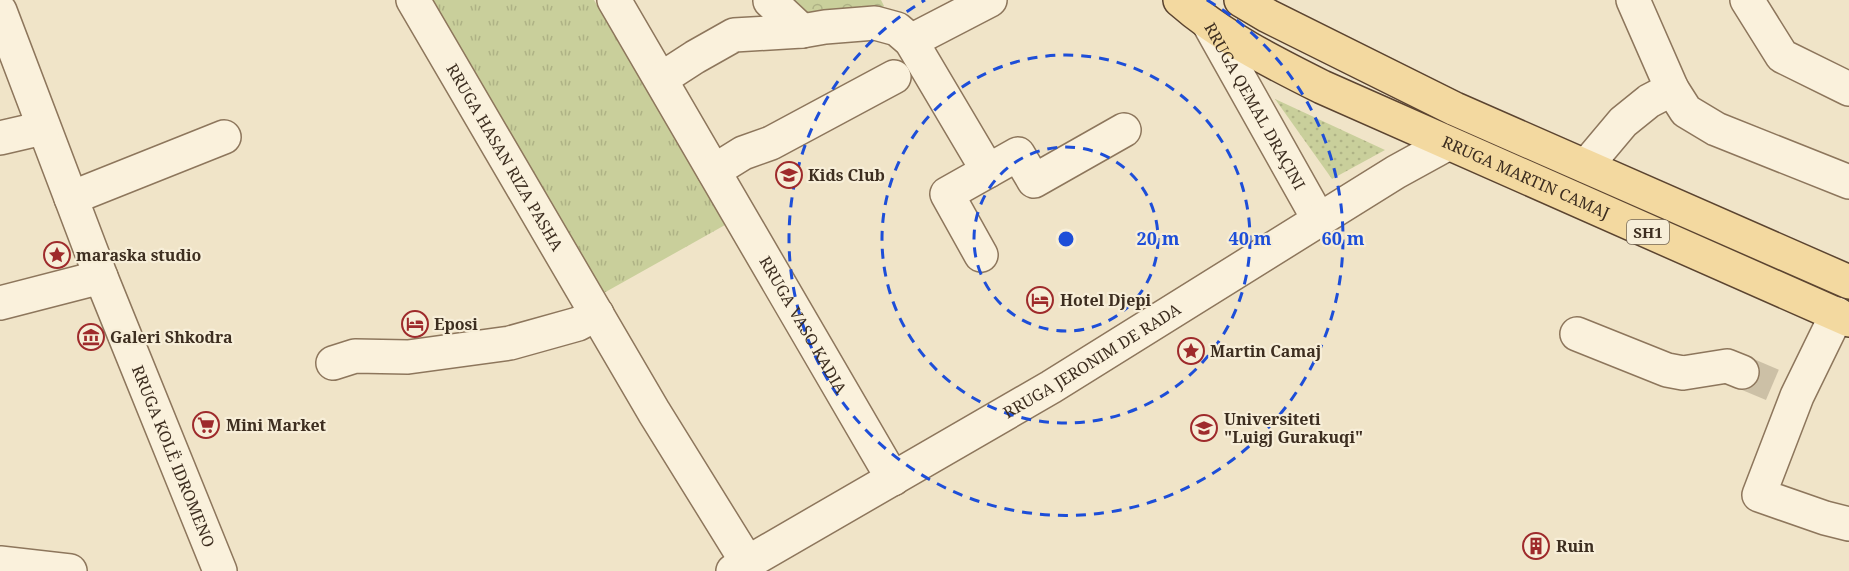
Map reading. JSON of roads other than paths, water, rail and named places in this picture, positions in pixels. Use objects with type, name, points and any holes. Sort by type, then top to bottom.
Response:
[{"type":"main road","name":"RRUGA QEMAL DRAÇINI","points":[[1180,0],[1209,24]]},
{"type":"main road","name":"RRUGA MARTIN CAMAJ","points":[[1241,0],[1268,16],[1455,109],[1849,282]]},
{"type":"main road","name":"RRUGA MARTIN CAMAJ","points":[[1209,24],[1283,68],[1447,144],[1843,317]]},
{"type":"street","name":"RRUGA HASAN RIZA PASHA","points":[[413,0],[654,412],[740,567]]},
{"type":"street","name":"RRUGA VASO KADIA","points":[[614,0],[893,479]]},
{"type":"street","points":[[911,41],[990,0]]},
{"type":"street","points":[[1633,0],[1672,89],[1686,111],[1716,129],[1849,182]]},
{"type":"street","points":[[1747,0],[1782,56],[1849,89]]},
{"type":"street","points":[[770,1],[802,32]]},
{"type":"street","name":"RRUGA KOLË IDROMENO","points":[[0,11],[101,277],[220,571]]},
{"type":"street","points":[[661,79],[734,35],[802,32],[825,27],[875,23],[897,29],[911,41],[988,171]]},
{"type":"street","name":"RRUGA QEMAL DRAÇINI","points":[[1209,24],[1319,220]]},
{"type":"street","points":[[714,171],[743,153],[771,143],[894,77]]},
{"type":"street","points":[[1586,166],[1623,122],[1649,101],[1672,89]]},
{"type":"street","points":[[0,138],[43,128]]},
{"type":"street","points":[[981,255],[947,194],[1018,154],[1034,181],[1124,130]]},
{"type":"street","points":[[71,198],[224,137]]},
{"type":"street","name":"RRUGA JERONIM DE RADA","points":[[740,567],[1051,387],[1396,172],[1447,144]]},
{"type":"street","points":[[0,303],[101,277]]},
{"type":"street","points":[[333,363],[355,356],[408,357],[510,343],[578,324],[597,315]]},
{"type":"street","points":[[1843,317],[1786,391],[1759,495],[1849,524]]},
{"type":"street","points":[[1577,334],[1667,370],[1683,373],[1727,366],[1742,372]]},
{"type":"street","points":[[0,563],[70,571]]},
{"type":"tunnel","points":[[1742,372],[1775,386]]},
{"type":"place","name":"Kids Club","points":[[789,175]]},
{"type":"place","name":"maraska studio","points":[[57,255]]},
{"type":"place","name":"Hotel Djepi","points":[[1040,300]]},
{"type":"place","name":"Eposi","points":[[415,324]]},
{"type":"place","name":"Galeri Shkodra","points":[[91,337]]},
{"type":"place","name":"Martin Camaj","points":[[1191,351]]},
{"type":"place","name":"Mini Market","points":[[206,425]]},
{"type":"place","name":"Universiteti \"Luigj Gurakuqi\"","points":[[1204,428]]},
{"type":"place","name":"Ruin","points":[[1536,546]]}]
